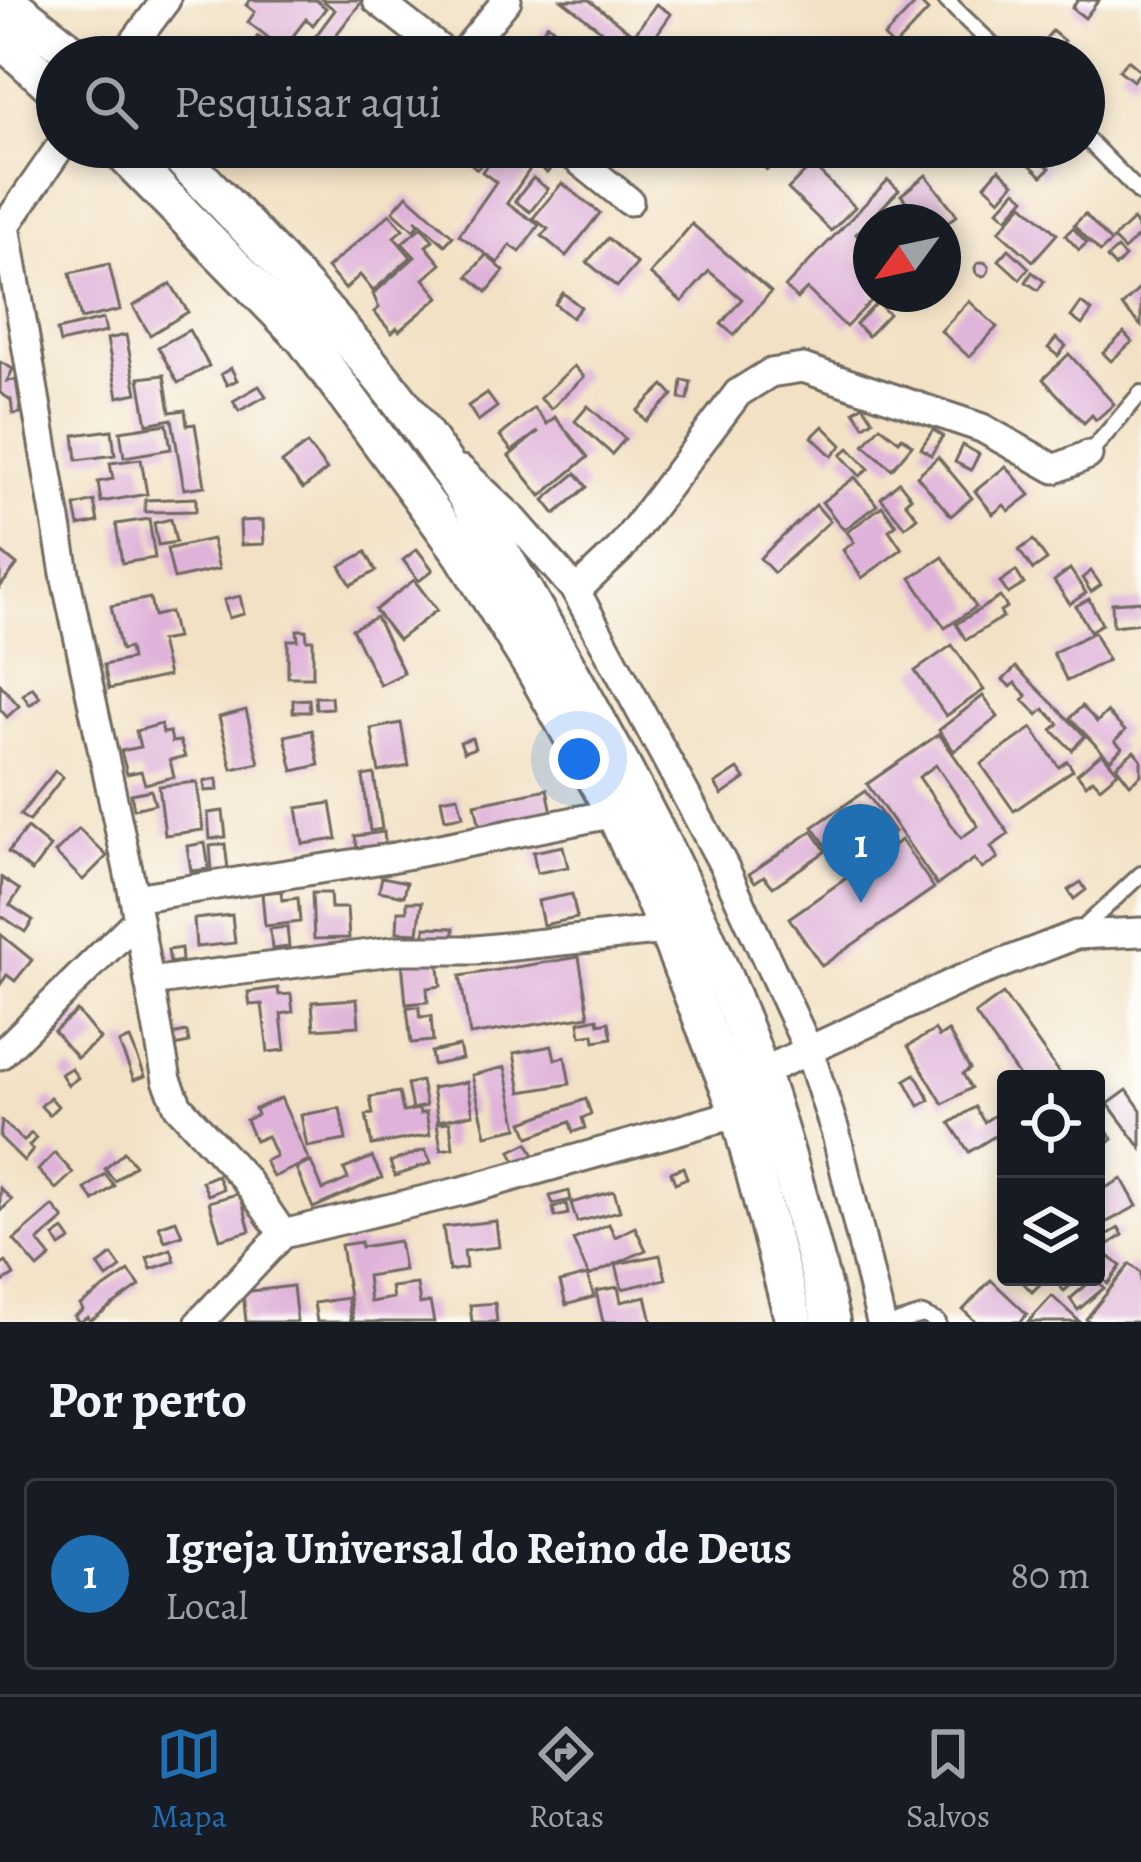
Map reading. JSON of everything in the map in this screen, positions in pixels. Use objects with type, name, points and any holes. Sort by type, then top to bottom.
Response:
[{"type":"main road","points":[[5,0],[51,36]]},
{"type":"main road","points":[[0,38],[36,71]]},
{"type":"main road","points":[[138,168],[304,338],[390,452],[462,554],[615,813],[739,1113],[794,1322]]},
{"type":"main road","points":[[190,168],[427,438],[495,542],[647,810],[708,940],[760,1073],[799,1193],[831,1322]]},
{"type":"street","points":[[139,36],[166,0]]},
{"type":"street","points":[[377,0],[423,36]]},
{"type":"street","points":[[477,36],[507,0]]},
{"type":"street","points":[[46,168],[3,230],[66,579],[136,908],[167,1080],[178,1106],[244,1179],[284,1234]]},
{"type":"street","points":[[588,168],[629,201]]},
{"type":"street","points":[[576,591],[620,550],[739,393],[770,373],[802,368],[982,428],[1055,469],[1088,455]]},
{"type":"street","points":[[427,438],[515,520],[576,591],[724,866],[809,1051],[836,1134],[881,1322]]},
{"type":"street","points":[[0,1055],[136,908],[615,813]]},
{"type":"street","points":[[149,982],[400,950],[476,950],[667,930]]},
{"type":"street","points":[[760,1073],[962,980],[1076,935],[1141,932]]},
{"type":"street","points":[[200,1322],[284,1234],[466,1190],[739,1113]]},
{"type":"lane","points":[[946,0],[983,36]]},
{"type":"lane","points":[[1105,157],[1141,194]]},
{"type":"lane","points":[[1088,455],[1141,393]]},
{"type":"lane","points":[[1076,935],[1141,874]]},
{"type":"lane","points":[[899,1322],[923,1315],[938,1322]]},
{"type":"building","points":[[250,0],[316,0],[326,8],[313,25],[306,19],[293,36],[266,36],[248,22],[255,12],[246,5]]},
{"type":"building","points":[[322,0],[363,0],[335,36],[316,36],[335,10]]},
{"type":"building","points":[[562,0],[589,0],[631,33],[608,36]]},
{"type":"building","points":[[1078,0],[1099,0],[1085,18],[1072,8]]},
{"type":"building","points":[[918,1],[928,11],[904,36],[885,36]]},
{"type":"building","points":[[656,4],[671,14],[656,36],[633,36]]},
{"type":"building","points":[[548,24],[562,36],[538,36]]},
{"type":"building","points":[[1128,60],[1141,71],[1133,81],[1119,70]]},
{"type":"building","points":[[485,168],[531,168],[507,203],[539,225],[520,252],[510,245],[498,263],[459,235],[496,182],[482,172]]},
{"type":"building","points":[[809,168],[815,168],[853,205],[831,231],[788,189]]},
{"type":"building","points":[[999,169],[1014,183],[1000,199],[985,185]]},
{"type":"building","points":[[926,175],[948,204],[908,204],[901,195]]},
{"type":"building","points":[[533,178],[548,189],[530,212],[515,201]]},
{"type":"building","points":[[888,180],[899,190],[885,204],[865,204]]},
{"type":"building","points":[[562,183],[600,213],[566,256],[542,236],[548,229],[533,218]]},
{"type":"building","points":[[1016,190],[1025,198],[1007,218],[998,210]]},
{"type":"building","points":[[407,195],[453,236],[445,245],[415,219],[419,224],[414,230],[393,211]]},
{"type":"building","points":[[1023,204],[1057,234],[1033,261],[999,231]]},
{"type":"building","points":[[390,214],[403,229],[394,237],[411,257],[373,291],[360,275],[345,289],[327,268]]},
{"type":"building","points":[[1085,214],[1111,242],[1100,252],[1074,225]]},
{"type":"building","points":[[853,216],[853,312],[861,312],[846,327],[807,289],[797,299],[785,287]]},
{"type":"building","points":[[1133,220],[1141,234],[1124,250],[1113,239]]},
{"type":"building","points":[[692,224],[771,292],[734,335],[721,324],[742,299],[709,271],[682,302],[650,274]]},
{"type":"building","points":[[421,227],[433,240],[426,246],[441,264],[424,279],[439,297],[392,333],[374,312],[379,308],[373,294],[415,257],[402,243]]},
{"type":"building","points":[[1073,228],[1087,243],[1079,250],[1065,235]]},
{"type":"building","points":[[608,238],[637,264],[617,287],[587,262]]},
{"type":"building","points":[[1009,249],[1029,268],[1020,279],[999,260]]},
{"type":"building","points":[[1117,249],[1125,257],[1115,267],[1107,258]]},
{"type":"building","points":[[486,255],[504,271],[487,292],[468,276]]},
{"type":"building","points":[[982,262],[989,269],[982,276],[975,269]]},
{"type":"building","points":[[109,264],[120,310],[81,319],[70,273]]},
{"type":"building","points":[[1032,272],[1044,281],[1038,290],[1026,282]]},
{"type":"building","points":[[171,284],[188,312],[150,335],[133,306]]},
{"type":"building","points":[[1141,287],[1141,326],[1122,306]]},
{"type":"building","points":[[563,293],[581,307],[572,318],[555,304]]},
{"type":"building","points":[[969,301],[997,327],[969,357],[941,331]]},
{"type":"building","points":[[1081,303],[1092,311],[1082,325],[1071,317]]},
{"type":"building","points":[[868,312],[889,314],[868,336],[856,324]]},
{"type":"building","points":[[103,319],[106,332],[60,343],[57,330]]},
{"type":"building","points":[[189,330],[209,366],[178,383],[158,347]]},
{"type":"building","points":[[1124,333],[1132,342],[1111,361],[1103,353]]},
{"type":"building","points":[[126,335],[137,393],[118,397],[107,339]]},
{"type":"building","points":[[1056,338],[1066,346],[1058,356],[1048,348]]},
{"type":"building","points":[[1069,354],[1114,404],[1096,420],[1092,415],[1084,423],[1043,379]]},
{"type":"building","points":[[0,362],[13,369],[7,381],[16,380],[21,413],[13,414],[11,400],[0,393]]},
{"type":"building","points":[[574,366],[584,377],[551,409],[540,398]]},
{"type":"building","points":[[231,368],[237,380],[227,385],[221,374]]},
{"type":"building","points":[[164,375],[170,412],[185,410],[187,425],[195,424],[205,486],[184,489],[172,419],[147,424],[139,378]]},
{"type":"building","points":[[682,380],[691,382],[688,400],[680,399]]},
{"type":"building","points":[[664,385],[673,395],[646,421],[637,411]]},
{"type":"building","points":[[259,386],[266,396],[239,411],[233,401]]},
{"type":"building","points":[[487,393],[497,407],[478,421],[468,406]]},
{"type":"building","points":[[863,405],[873,420],[864,426],[854,411]]},
{"type":"building","points":[[588,406],[625,439],[612,454],[575,421]]},
{"type":"building","points":[[534,408],[547,424],[555,417],[588,457],[541,496],[509,456],[539,431],[512,451],[500,436]]},
{"type":"building","points":[[167,424],[171,449],[124,457],[120,431]]},
{"type":"building","points":[[823,426],[842,445],[832,456],[812,437]]},
{"type":"building","points":[[880,426],[912,445],[892,469],[864,445]]},
{"type":"building","points":[[112,430],[115,455],[77,460],[74,435]]},
{"type":"building","points":[[933,430],[943,436],[931,455],[921,448]]},
{"type":"building","points":[[307,444],[327,470],[303,489],[282,463]]},
{"type":"building","points":[[963,445],[979,454],[971,470],[955,462]]},
{"type":"building","points":[[849,448],[869,469],[860,476],[841,455]]},
{"type":"building","points":[[938,457],[972,498],[951,516],[917,476]]},
{"type":"building","points":[[141,459],[147,494],[101,502],[98,482],[113,479],[110,463]]},
{"type":"building","points":[[1006,466],[1030,495],[1009,511],[1004,505],[993,514],[975,491]]},
{"type":"building","points":[[576,473],[587,487],[555,514],[544,500]]},
{"type":"building","points":[[855,477],[877,505],[844,530],[822,502]]},
{"type":"building","points":[[899,482],[911,497],[905,502],[917,517],[905,527],[881,498]]},
{"type":"building","points":[[196,498],[196,511],[145,512],[145,500]]},
{"type":"building","points":[[94,501],[98,522],[79,526],[75,506]]},
{"type":"building","points":[[816,505],[830,521],[774,573],[760,558]]},
{"type":"building","points":[[882,506],[896,525],[889,530],[902,549],[862,578],[843,550],[854,542],[847,532]]},
{"type":"building","points":[[149,519],[155,558],[122,563],[116,524]]},
{"type":"building","points":[[171,519],[176,542],[158,545],[154,523]]},
{"type":"building","points":[[263,520],[264,544],[241,545],[240,521]]},
{"type":"building","points":[[212,539],[219,569],[174,579],[167,549]]},
{"type":"building","points":[[1033,540],[1047,560],[1033,570],[1019,550]]},
{"type":"building","points":[[417,549],[433,570],[419,581],[403,560]]},
{"type":"building","points":[[0,551],[17,565],[0,587]]},
{"type":"building","points":[[366,552],[376,571],[351,585],[340,566]]},
{"type":"building","points":[[943,557],[976,607],[945,628],[911,578]]},
{"type":"building","points":[[1070,569],[1086,593],[1070,604],[1054,581]]},
{"type":"building","points":[[1016,571],[1024,584],[1008,594],[1000,582]]},
{"type":"building","points":[[1091,571],[1101,585],[1091,592],[1082,578]]},
{"type":"building","points":[[414,580],[437,610],[398,640],[375,610]]},
{"type":"building","points":[[240,596],[244,614],[229,618],[224,600]]},
{"type":"building","points":[[1000,597],[1007,607],[1000,611],[1003,617],[966,640],[956,624]]},
{"type":"building","points":[[150,598],[154,616],[170,612],[176,638],[160,641],[168,676],[109,689],[104,665],[131,659],[129,648],[121,650],[111,606]]},
{"type":"building","points":[[1089,599],[1102,624],[1090,631],[1076,606]]},
{"type":"building","points":[[1141,601],[1141,623],[1113,626],[1112,603]]},
{"type":"building","points":[[376,617],[404,673],[380,685],[352,629]]},
{"type":"building","points":[[297,630],[306,630],[307,640],[313,640],[313,677],[288,677],[288,640],[298,640]]},
{"type":"building","points":[[1094,632],[1108,660],[1067,681],[1053,653]]},
{"type":"building","points":[[952,645],[984,690],[946,716],[915,671]]},
{"type":"building","points":[[1016,667],[1085,736],[1072,750],[1052,730],[1059,724],[1044,709],[1038,715],[1015,683],[1011,687],[1003,680]]},
{"type":"building","points":[[0,684],[19,706],[7,717],[0,709]]},
{"type":"building","points":[[32,687],[40,697],[30,705],[23,695]]},
{"type":"building","points":[[983,696],[998,717],[954,751],[939,730]]},
{"type":"building","points":[[315,697],[331,697],[332,708],[316,709]]},
{"type":"building","points":[[309,699],[310,712],[293,712],[293,700]]},
{"type":"building","points":[[1082,706],[1097,722],[1107,712],[1125,731],[1115,741],[1122,748],[1110,760],[1070,718]]},
{"type":"building","points":[[246,710],[259,763],[232,769],[219,717]]},
{"type":"building","points":[[401,723],[409,766],[379,772],[371,729]]},
{"type":"building","points":[[161,724],[172,742],[180,741],[185,757],[170,760],[174,777],[145,784],[141,771],[127,774],[121,751],[140,747],[136,731]]},
{"type":"building","points":[[1032,728],[1059,767],[1067,761],[1073,770],[1014,811],[981,764]]},
{"type":"building","points":[[312,730],[319,765],[293,771],[285,736]]},
{"type":"building","points":[[939,734],[1009,834],[991,847],[998,858],[982,869],[974,859],[937,885],[867,784]],"holes":[[[936,765],[978,826],[961,838],[919,777]]]},
{"type":"building","points":[[472,738],[475,748],[464,752],[460,742]]},
{"type":"building","points":[[1134,751],[1141,759],[1141,775],[1130,784],[1116,766]]},
{"type":"building","points":[[1102,753],[1118,772],[1100,787],[1093,779],[1086,785],[1077,774]]},
{"type":"building","points":[[738,769],[745,779],[722,795],[715,784]]},
{"type":"building","points":[[55,771],[63,777],[29,821],[20,815]]},
{"type":"building","points":[[374,774],[382,829],[370,831],[363,776]]},
{"type":"building","points":[[217,779],[218,790],[205,791],[204,781]]},
{"type":"building","points":[[197,782],[203,830],[165,835],[159,786]]},
{"type":"building","points":[[547,789],[553,817],[481,832],[475,804]]},
{"type":"building","points":[[151,790],[155,804],[134,809],[131,794]]},
{"type":"building","points":[[865,791],[894,832],[842,868],[813,827]]},
{"type":"building","points":[[458,796],[463,816],[445,819],[441,799]]},
{"type":"building","points":[[331,803],[337,839],[303,844],[297,808]]},
{"type":"building","points":[[223,811],[226,837],[210,839],[208,813]]},
{"type":"building","points":[[27,828],[50,847],[32,871],[8,852]]},
{"type":"building","points":[[79,829],[107,856],[83,880],[55,853]]},
{"type":"building","points":[[812,831],[826,851],[773,887],[764,876],[755,882],[749,874]]},
{"type":"building","points":[[384,832],[385,844],[357,848],[355,836]]},
{"type":"building","points":[[901,840],[934,888],[822,966],[789,918]]},
{"type":"building","points":[[205,843],[209,869],[191,871],[187,846]]},
{"type":"building","points":[[225,844],[228,869],[212,870],[210,846]]},
{"type":"building","points":[[563,846],[568,867],[537,873],[533,852]]},
{"type":"building","points":[[382,877],[407,882],[404,896],[379,891]]},
{"type":"building","points":[[2,878],[20,890],[10,905],[33,920],[25,932],[0,915]]},
{"type":"building","points":[[1081,882],[1086,890],[1074,899],[1068,890]]},
{"type":"building","points":[[281,891],[282,900],[298,898],[300,922],[265,926],[262,893]]},
{"type":"building","points":[[312,893],[330,893],[331,908],[347,908],[349,938],[314,939]]},
{"type":"building","points":[[572,894],[577,918],[543,925],[538,901]]},
{"type":"building","points":[[407,902],[422,902],[418,933],[397,932],[398,911],[407,911]]},
{"type":"building","points":[[232,915],[235,943],[196,947],[194,919]]},
{"type":"building","points":[[287,927],[289,947],[272,949],[270,929]]},
{"type":"building","points":[[425,927],[454,928],[454,943],[425,942]]},
{"type":"building","points":[[0,934],[32,960],[15,981],[7,975],[0,985]]},
{"type":"building","points":[[181,948],[182,961],[170,963],[168,950]]},
{"type":"building","points":[[579,957],[589,1016],[470,1035],[460,976]]},
{"type":"building","points":[[438,958],[441,986],[427,988],[428,1002],[406,1004],[402,961]]},
{"type":"building","points":[[278,988],[279,995],[291,994],[293,1012],[281,1014],[285,1050],[268,1052],[262,1004],[250,1005],[248,992]]},
{"type":"building","points":[[1003,994],[1058,1070],[1015,1070],[975,1014]]},
{"type":"building","points":[[357,999],[359,1026],[314,1029],[312,1002]]},
{"type":"building","points":[[407,1007],[419,1007],[420,1017],[431,1016],[433,1041],[411,1043]]},
{"type":"building","points":[[77,1011],[100,1039],[77,1058],[54,1031]]},
{"type":"building","points":[[598,1018],[599,1024],[609,1022],[612,1038],[595,1041],[594,1034],[581,1036],[579,1022]]},
{"type":"building","points":[[935,1030],[939,1037],[948,1031],[970,1069],[963,1074],[971,1088],[943,1104],[908,1046]]},
{"type":"building","points":[[187,1032],[189,1043],[174,1046],[171,1035]]},
{"type":"building","points":[[130,1039],[145,1076],[134,1080],[119,1043]]},
{"type":"building","points":[[459,1046],[462,1059],[433,1065],[431,1052]]},
{"type":"building","points":[[552,1046],[555,1059],[565,1057],[570,1084],[521,1092],[514,1053]]},
{"type":"building","points":[[505,1067],[518,1128],[486,1135],[472,1075]]},
{"type":"building","points":[[71,1068],[78,1078],[68,1085],[61,1074]]},
{"type":"building","points":[[915,1074],[930,1100],[919,1106],[905,1080]]},
{"type":"building","points":[[421,1081],[426,1106],[412,1109],[407,1084]]},
{"type":"building","points":[[467,1082],[473,1114],[438,1121],[432,1088]]},
{"type":"building","points":[[1127,1090],[1141,1110],[1141,1148],[1108,1104]]},
{"type":"building","points":[[399,1092],[403,1112],[426,1112],[430,1135],[372,1145],[366,1115],[373,1114],[370,1097]]},
{"type":"building","points":[[50,1097],[58,1106],[49,1115],[41,1106]]},
{"type":"building","points":[[281,1098],[309,1161],[273,1177],[265,1161],[276,1156],[267,1136],[255,1141],[246,1120],[257,1115],[255,1109]]},
{"type":"building","points":[[586,1099],[591,1114],[582,1118],[585,1128],[573,1132],[570,1122],[529,1137],[523,1122]]},
{"type":"building","points":[[975,1107],[984,1122],[997,1114],[997,1135],[969,1152],[950,1123]]},
{"type":"building","points":[[340,1108],[346,1140],[307,1147],[301,1115]]},
{"type":"building","points":[[2,1121],[24,1141],[31,1133],[36,1138],[24,1161],[0,1137]]},
{"type":"building","points":[[450,1122],[453,1148],[441,1150],[437,1123]]},
{"type":"building","points":[[528,1143],[534,1156],[517,1165],[511,1151]]},
{"type":"building","points":[[425,1150],[431,1163],[395,1176],[390,1162]]},
{"type":"building","points":[[124,1152],[135,1165],[115,1181],[105,1169]]},
{"type":"building","points":[[55,1153],[73,1173],[56,1189],[38,1170]]},
{"type":"building","points":[[372,1157],[382,1178],[313,1208],[296,1168],[311,1162],[323,1190],[348,1179],[344,1169]]},
{"type":"building","points":[[683,1167],[687,1178],[675,1183],[671,1172]]},
{"type":"building","points":[[105,1174],[114,1186],[94,1201],[85,1189]]},
{"type":"building","points":[[217,1175],[223,1189],[208,1195],[202,1181]]},
{"type":"building","points":[[1122,1179],[1137,1206],[1105,1223],[1105,1188]]},
{"type":"building","points":[[0,1188],[12,1200],[0,1211]]},
{"type":"building","points":[[569,1191],[571,1200],[553,1204],[550,1196]]},
{"type":"building","points":[[614,1191],[620,1211],[577,1222],[571,1203]]},
{"type":"building","points":[[240,1193],[250,1231],[220,1239],[209,1202]]},
{"type":"building","points":[[566,1204],[568,1214],[555,1217],[553,1208]]},
{"type":"building","points":[[53,1206],[64,1219],[38,1241],[51,1257],[38,1268],[14,1240]]},
{"type":"building","points":[[176,1220],[182,1235],[165,1241],[159,1226]]},
{"type":"building","points":[[496,1221],[499,1247],[464,1251],[466,1268],[449,1271],[443,1227]]},
{"type":"building","points":[[609,1224],[615,1237],[635,1227],[646,1250],[589,1276],[573,1240]]},
{"type":"building","points":[[1119,1228],[1123,1235],[1109,1244],[1105,1236]]},
{"type":"building","points":[[64,1230],[71,1240],[60,1247],[54,1237]]},
{"type":"building","points":[[399,1241],[404,1270],[367,1276],[370,1302],[393,1298],[391,1287],[417,1284],[420,1304],[430,1302],[434,1322],[353,1322],[341,1245]]},
{"type":"building","points":[[171,1249],[175,1261],[151,1269],[147,1258]]},
{"type":"building","points":[[1105,1253],[1121,1266],[1108,1284],[1105,1282]]},
{"type":"building","points":[[112,1255],[121,1268],[107,1278],[98,1265]]},
{"type":"building","points":[[660,1255],[666,1279],[622,1289],[616,1264]]},
{"type":"building","points":[[6,1262],[14,1275],[3,1282],[0,1266]]},
{"type":"building","points":[[1130,1264],[1141,1273],[1141,1322],[1090,1322],[1086,1319]]},
{"type":"building","points":[[129,1271],[140,1286],[90,1321],[88,1317],[79,1322],[74,1316],[83,1310],[80,1305]]},
{"type":"building","points":[[587,1275],[594,1297],[566,1305],[560,1282]]},
{"type":"building","points":[[991,1280],[1027,1314],[1020,1322],[976,1322],[963,1310]]},
{"type":"building","points":[[293,1286],[297,1322],[246,1322],[243,1292]]},
{"type":"building","points":[[1085,1286],[1104,1288],[1078,1310],[1070,1299]]},
{"type":"building","points":[[618,1287],[621,1302],[646,1296],[652,1322],[603,1322],[596,1291]]},
{"type":"building","points":[[1052,1296],[1080,1322],[1028,1322]]},
{"type":"building","points":[[347,1298],[351,1322],[317,1322],[314,1303]]},
{"type":"building","points":[[495,1303],[497,1322],[472,1322],[470,1305]]},
{"type":"place","name":"Igreja Universal do Reino de Deus","points":[[861,903]]}]
